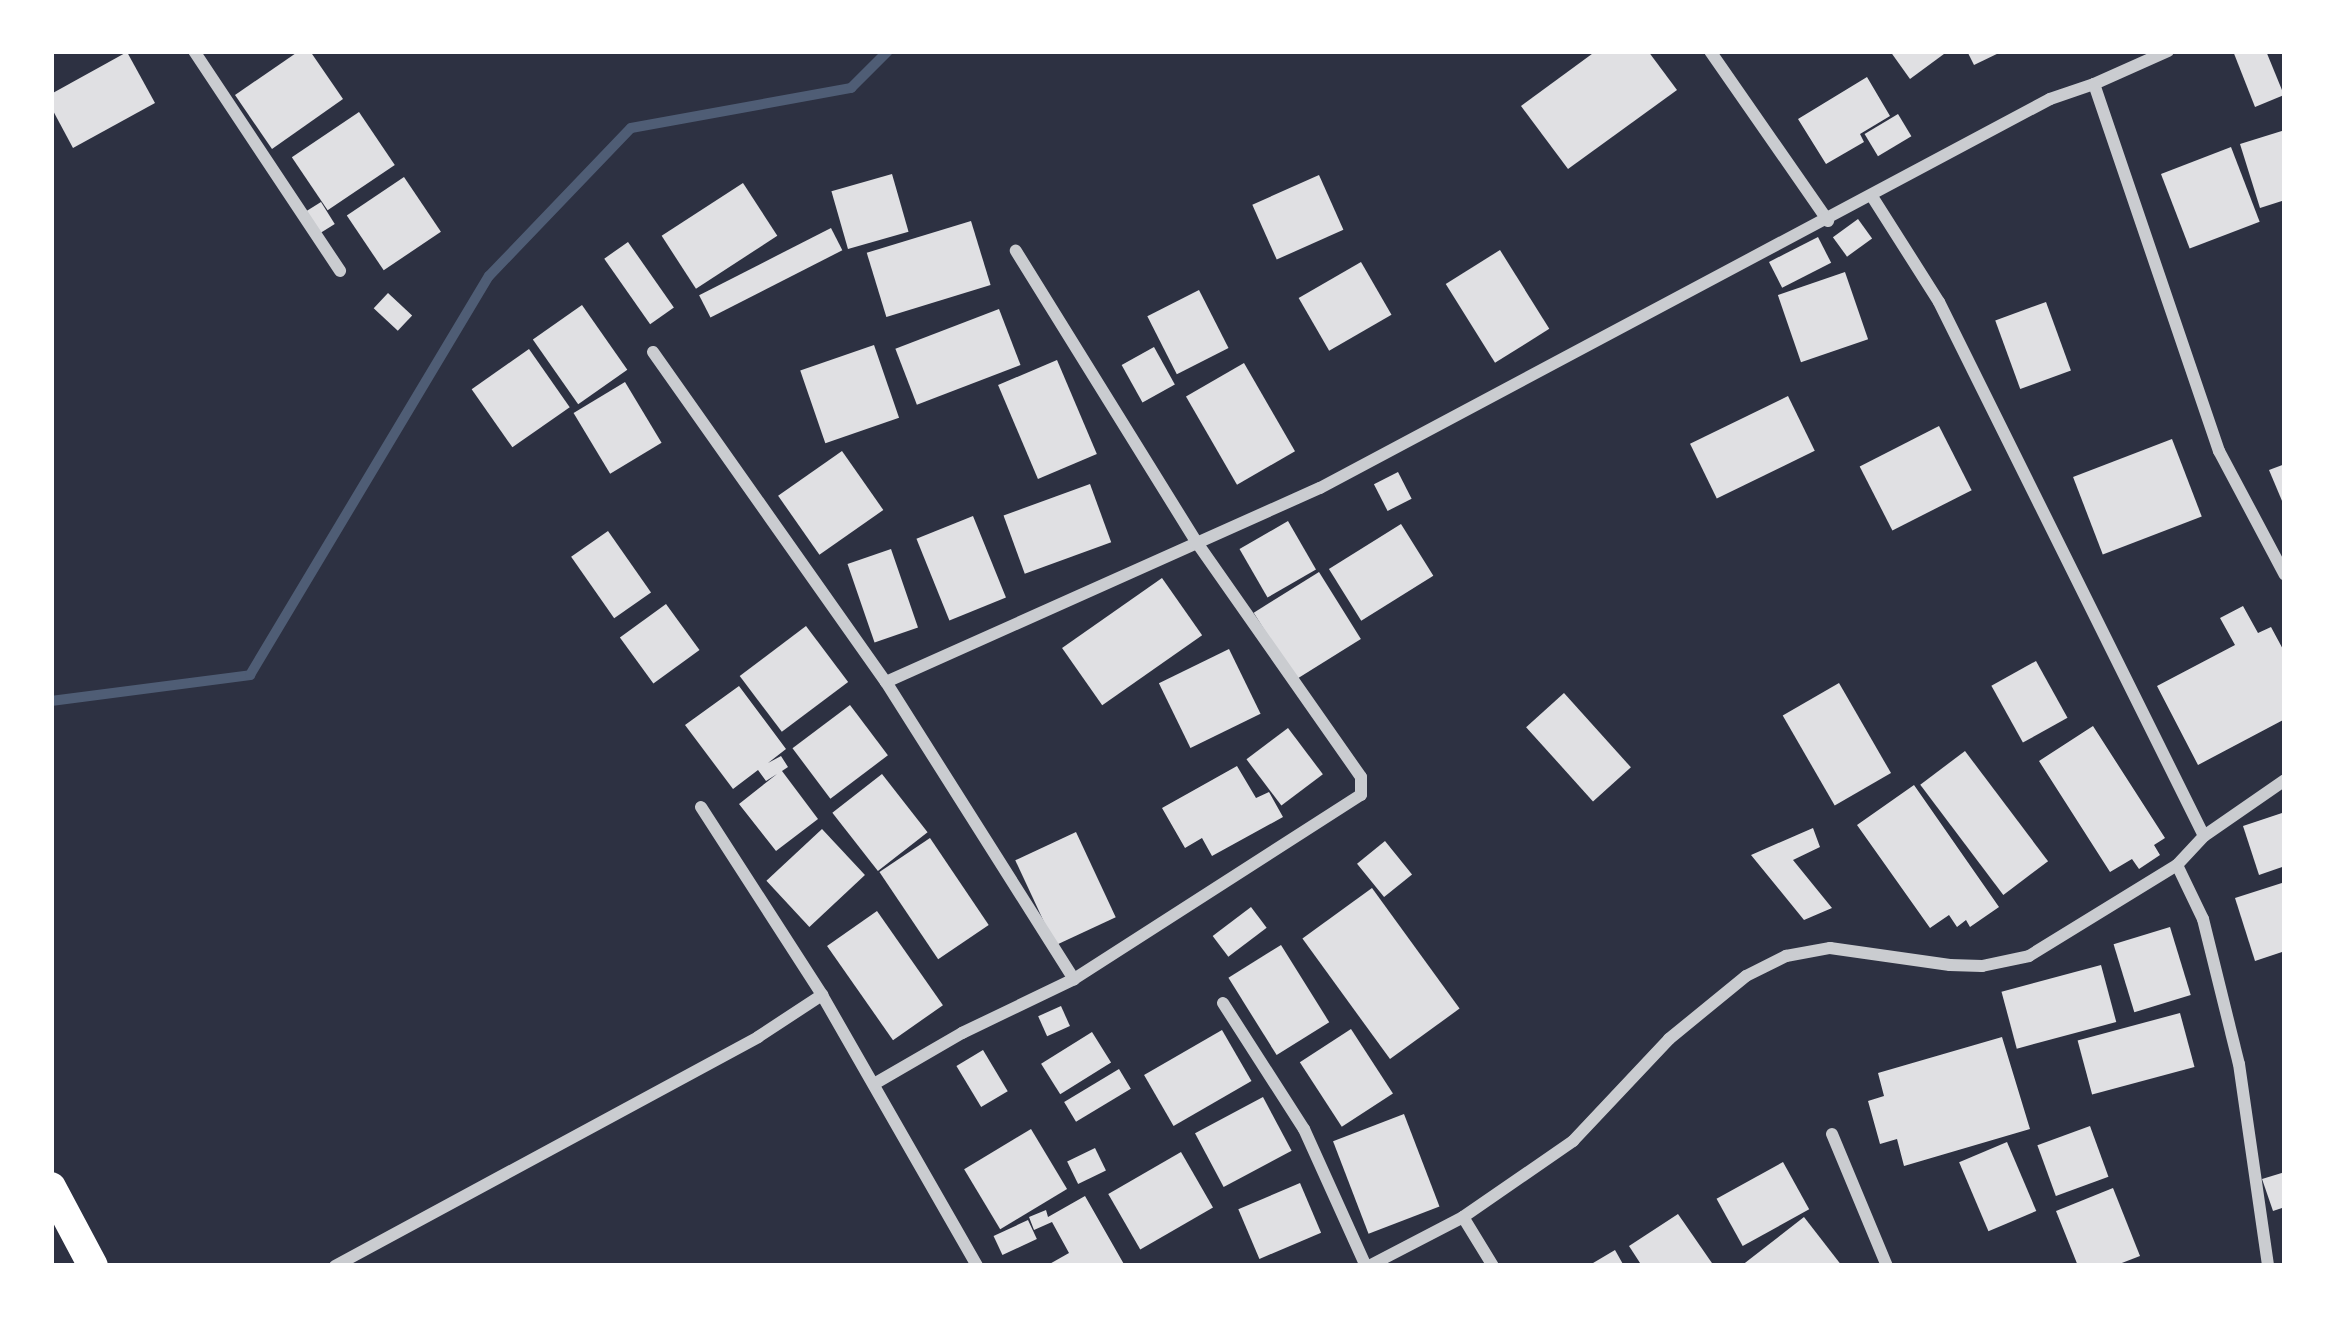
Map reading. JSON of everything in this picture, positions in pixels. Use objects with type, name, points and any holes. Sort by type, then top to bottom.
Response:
[{"type":"highway","points":[[51,1187],[93,1266]]},
{"type":"street","points":[[194,51],[340,271]]},
{"type":"street","points":[[1710,51],[1828,221]]},
{"type":"street","points":[[886,682],[1424,435],[1874,198],[2050,99],[2168,51]]},
{"type":"street","points":[[2094,84],[2219,452],[2285,575]]},
{"type":"street","points":[[1874,198],[1940,302],[2204,836]]},
{"type":"street","points":[[874,1084],[1074,979],[1361,796],[1361,777],[1197,543],[1016,251]]},
{"type":"street","points":[[652,352],[886,682],[1074,979]]},
{"type":"street","points":[[1223,1003],[1304,1129],[1367,1266],[1463,1217],[1573,1141],[1705,1007],[1746,976],[1786,956],[1830,948],[1982,966],[2029,956],[2177,865],[2204,836],[2285,779]]},
{"type":"street","points":[[701,807],[822,995],[976,1266]]},
{"type":"street","points":[[2177,865],[2204,919],[2239,1064],[2268,1266]]},
{"type":"street","points":[[335,1266],[758,1037],[822,995]]},
{"type":"street","points":[[1832,1134],[1888,1266]]},
{"type":"street","points":[[1463,1217],[1493,1266]]},
{"type":"building","points":[[299,51],[310,51],[343,99],[272,149],[235,95]]},
{"type":"building","points":[[1596,51],[1648,51],[1677,90],[1568,169],[1521,106]]},
{"type":"building","points":[[1890,51],[1948,51],[1910,79]]},
{"type":"building","points":[[1967,51],[2003,51],[1974,65]]},
{"type":"building","points":[[2233,51],[2266,51],[2284,95],[2255,107]]},
{"type":"building","points":[[127,52],[155,103],[73,148],[51,107],[51,94]]},
{"type":"building","points":[[1867,77],[1890,116],[1860,134],[1864,142],[1826,164],[1798,119]]},
{"type":"building","points":[[359,112],[395,165],[328,210],[292,157]]},
{"type":"building","points":[[1898,114],[1911,136],[1878,156],[1865,134]]},
{"type":"building","points":[[2285,130],[2285,200],[2260,208],[2240,144]]},
{"type":"building","points":[[2231,147],[2260,222],[2190,249],[2161,174]]},
{"type":"building","points":[[892,174],[909,232],[848,249],[831,191]]},
{"type":"building","points":[[1319,175],[1343,230],[1277,260],[1252,205]]},
{"type":"building","points":[[404,177],[441,232],[384,270],[347,216]]},
{"type":"building","points":[[743,183],[777,236],[696,289],[662,236]]},
{"type":"building","points":[[321,202],[335,224],[320,233],[307,211]]},
{"type":"building","points":[[1858,219],[1872,238],[1847,257],[1833,237]]},
{"type":"building","points":[[971,221],[991,285],[886,317],[867,253]]},
{"type":"building","points":[[831,228],[842,250],[710,317],[699,295]]},
{"type":"building","points":[[1818,237],[1831,263],[1782,288],[1769,262]]},
{"type":"building","points":[[628,242],[674,308],[650,324],[604,259]]},
{"type":"building","points":[[1500,250],[1549,329],[1495,363],[1446,284]]},
{"type":"building","points":[[1361,262],[1392,315],[1329,351],[1299,298]]},
{"type":"building","points":[[1845,272],[1868,339],[1801,362],[1778,295]]},
{"type":"building","points":[[1199,290],[1229,348],[1177,374],[1147,316]]},
{"type":"building","points":[[388,293],[412,316],[398,331],[374,308]]},
{"type":"building","points":[[2046,302],[2071,371],[2020,389],[1995,320]]},
{"type":"building","points":[[582,305],[627,370],[578,404],[533,339]]},
{"type":"building","points":[[999,309],[1021,365],[917,405],[895,349]]},
{"type":"building","points":[[874,345],[899,418],[825,443],[800,370]]},
{"type":"building","points":[[1154,347],[1175,385],[1142,403],[1122,365]]},
{"type":"building","points":[[529,349],[570,407],[512,447],[472,389]]},
{"type":"building","points":[[1057,360],[1097,454],[1038,479],[998,385]]},
{"type":"building","points":[[1244,363],[1295,451],[1237,485],[1186,396]]},
{"type":"building","points":[[625,382],[662,443],[610,474],[574,413]]},
{"type":"building","points":[[1788,396],[1815,451],[1717,499],[1690,444]]},
{"type":"building","points":[[1939,426],[1972,490],[1892,531],[1860,466]]},
{"type":"building","points":[[2172,439],[2202,516],[2103,554],[2073,477]]},
{"type":"building","points":[[842,451],[883,510],[819,555],[778,496]]},
{"type":"building","points":[[2285,464],[2285,508],[2269,470]]},
{"type":"building","points":[[1398,472],[1412,499],[1388,511],[1374,484]]},
{"type":"building","points":[[1090,484],[1111,542],[1025,574],[1004,515]]},
{"type":"building","points":[[973,516],[1006,598],[949,620],[916,539]]},
{"type":"building","points":[[1288,521],[1316,569],[1268,597],[1240,549]]},
{"type":"building","points":[[1401,524],[1433,576],[1361,621],[1329,569]]},
{"type":"building","points":[[608,531],[651,592],[614,618],[571,557]]},
{"type":"building","points":[[891,549],[918,627],[875,642],[848,564]]},
{"type":"building","points":[[1319,572],[1361,639],[1296,680],[1254,613]]},
{"type":"building","points":[[1162,578],[1202,635],[1102,705],[1062,648]]},
{"type":"building","points":[[666,604],[700,650],[653,684],[620,638]]},
{"type":"building","points":[[2243,606],[2258,633],[2271,627],[2285,653],[2285,719],[2198,765],[2157,686],[2235,645],[2220,618]]},
{"type":"building","points":[[806,626],[848,682],[782,732],[740,676]]},
{"type":"building","points":[[1229,649],[1261,714],[1190,748],[1159,683]]},
{"type":"building","points":[[2036,661],[2068,718],[2023,743],[1991,686]]},
{"type":"building","points":[[1839,683],[1891,773],[1835,806],[1783,716]]},
{"type":"building","points":[[739,686],[786,749],[768,763],[781,756],[788,767],[782,771],[818,819],[776,851],[739,804],[777,774],[766,781],[758,770],[733,789],[685,725]]},
{"type":"building","points":[[1564,693],[1631,767],[1593,801],[1526,727]]},
{"type":"building","points":[[850,705],[888,755],[830,799],[792,748]]},
{"type":"building","points":[[2093,726],[2165,838],[2154,845],[2160,855],[2139,869],[2132,859],[2110,872],[2039,761]]},
{"type":"building","points":[[1288,728],[1323,774],[1281,806],[1246,759]]},
{"type":"building","points":[[1965,751],[2048,861],[2003,895],[1920,785]]},
{"type":"building","points":[[1237,766],[1256,798],[1269,792],[1283,817],[1212,856],[1202,838],[1185,848],[1162,808]]},
{"type":"building","points":[[882,774],[928,832],[878,871],[832,813]]},
{"type":"building","points":[[1914,785],[1999,907],[1970,927],[1966,920],[1957,927],[1949,915],[1930,928],[1857,825]]},
{"type":"building","points":[[2285,812],[2285,866],[2259,875],[2243,826]]},
{"type":"building","points":[[1813,828],[1820,847],[1793,860],[1832,908],[1804,920],[1751,855]]},
{"type":"building","points":[[822,829],[865,875],[809,927],[766,881]]},
{"type":"building","points":[[1076,832],[1116,917],[1055,946],[1015,860]]},
{"type":"building","points":[[930,838],[989,925],[938,959],[879,872]]},
{"type":"building","points":[[1385,841],[1412,874],[1384,897],[1357,864]]},
{"type":"building","points":[[2285,882],[2285,951],[2255,961],[2235,898]]},
{"type":"building","points":[[1372,888],[1460,1009],[1390,1059],[1302,939]]},
{"type":"building","points":[[1251,907],[1267,928],[1228,957],[1213,936]]},
{"type":"building","points":[[877,911],[943,1005],[893,1040],[827,946]]},
{"type":"building","points":[[2170,927],[2191,995],[2134,1012],[2114,944]]},
{"type":"building","points":[[1281,945],[1329,1022],[1277,1055],[1228,978]]},
{"type":"building","points":[[2101,965],[2116,1022],[2017,1049],[2002,992]]},
{"type":"building","points":[[1061,1006],[1070,1026],[1047,1036],[1038,1016]]},
{"type":"building","points":[[2180,1013],[2194,1067],[2092,1095],[2078,1040]]},
{"type":"building","points":[[1351,1029],[1393,1094],[1342,1127],[1300,1062]]},
{"type":"building","points":[[1222,1030],[1252,1081],[1174,1126],[1144,1075]]},
{"type":"building","points":[[1092,1032],[1111,1063],[1060,1094],[1041,1064]]},
{"type":"building","points":[[2002,1037],[2030,1129],[1904,1166],[1897,1139],[1880,1144],[1868,1101],[1884,1096],[1878,1073]]},
{"type":"building","points":[[983,1050],[1008,1091],[981,1107],[956,1066]]},
{"type":"building","points":[[1119,1069],[1131,1089],[1076,1122],[1064,1102]]},
{"type":"building","points":[[1263,1097],[1292,1151],[1224,1187],[1195,1133]]},
{"type":"building","points":[[1404,1114],[1439,1206],[1369,1234],[1333,1141]]},
{"type":"building","points":[[2090,1126],[2108,1177],[2056,1196],[2037,1145]]},
{"type":"building","points":[[1031,1129],[1067,1189],[1000,1229],[964,1169]]},
{"type":"building","points":[[2007,1142],[2036,1211],[1988,1231],[1959,1162]]},
{"type":"building","points":[[1095,1148],[1106,1170],[1078,1184],[1067,1162]]},
{"type":"building","points":[[1181,1152],[1213,1207],[1140,1249],[1108,1194]]},
{"type":"building","points":[[1783,1162],[1809,1209],[1743,1246],[1717,1199]]},
{"type":"building","points":[[2285,1172],[2285,1207],[2273,1211],[2262,1179]]},
{"type":"building","points":[[1300,1183],[1321,1233],[1259,1259],[1238,1209]]},
{"type":"building","points":[[2113,1188],[2140,1256],[2114,1266],[2078,1266],[2056,1211]]},
{"type":"building","points":[[1085,1196],[1125,1266],[1046,1266],[1069,1253],[1052,1222],[1034,1230],[1029,1217],[1046,1210],[1048,1217]]},
{"type":"building","points":[[1678,1214],[1714,1266],[1642,1266],[1629,1246]]},
{"type":"building","points":[[1804,1217],[1842,1266],[1741,1266]]},
{"type":"building","points":[[1028,1220],[1037,1239],[1002,1255],[994,1236]]},
{"type":"building","points":[[1615,1250],[1624,1266],[1588,1266]]},
{"type":"waterway","points":[[51,701],[250,675],[489,276],[631,128],[851,88],[888,51]]}]
